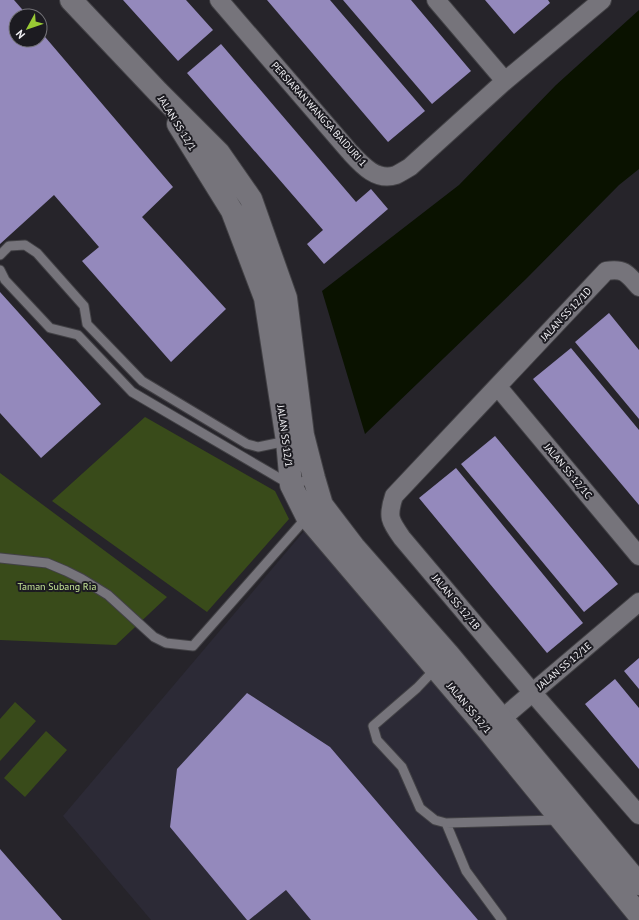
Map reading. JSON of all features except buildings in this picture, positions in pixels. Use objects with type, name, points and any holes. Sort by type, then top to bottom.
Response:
[{"type":"street","name":"JALAN SS 12/1","points":[[71,0],[158,92],[232,211],[265,298],[295,438],[314,478],[315,511]]},
{"type":"street","name":"PERSIARAN WANGSA BAIDURI 1","points":[[219,0],[363,167],[378,176],[395,175],[410,167],[505,81],[602,0]]},
{"type":"street","points":[[436,0],[505,81]]},
{"type":"street","name":"JALAN SS 12/1D","points":[[498,387],[606,271],[618,269],[628,275],[639,287]]},
{"type":"street","name":"JALAN SS 12/1C","points":[[498,387],[639,556]]},
{"type":"street","name":"JALAN SS 12/1B","points":[[498,387],[394,496],[390,508],[390,520],[402,538],[532,692],[639,815]]},
{"type":"street","name":"JALAN SS 12/1","points":[[295,438],[291,485],[315,511],[495,724],[639,884]]},
{"type":"street","name":"JALAN SS 12/1E","points":[[495,724],[639,602]]},
{"type":"street","name":"JALAN SS 12/1","points":[[495,724],[561,819],[639,915]]},
{"type":"lane","points":[[0,255],[9,246],[25,245],[37,253],[84,306],[87,324],[142,381],[247,444],[258,447],[295,438]]},
{"type":"lane","points":[[0,270],[5,280],[50,328],[78,335],[132,392],[291,485],[314,478]]},
{"type":"lane","points":[[0,558],[47,563],[66,571],[108,595],[154,637],[166,643],[194,646],[315,511]]},
{"type":"lane","points":[[442,662],[417,688],[373,726],[377,740],[402,767],[420,808],[435,820],[446,823],[561,819]]},
{"type":"lane","points":[[446,823],[466,871],[502,920]]},
{"type":"shaded area","points":[[639,10],[639,169],[619,185],[526,279],[365,434],[322,291],[459,185],[556,85]]},
{"type":"shaded area","points":[[305,530],[513,777],[630,920],[151,920],[63,816]]},
{"type":"green space","points":[[145,417],[275,491],[289,519],[207,612],[52,501]]},
{"type":"green space","name":"Taman Subang Ria","points":[[0,473],[167,597],[116,645],[0,640]]},
{"type":"green space","points":[[15,702],[36,721],[0,761],[0,719]]},
{"type":"green space","points":[[46,731],[67,750],[25,797],[4,778]]}]
